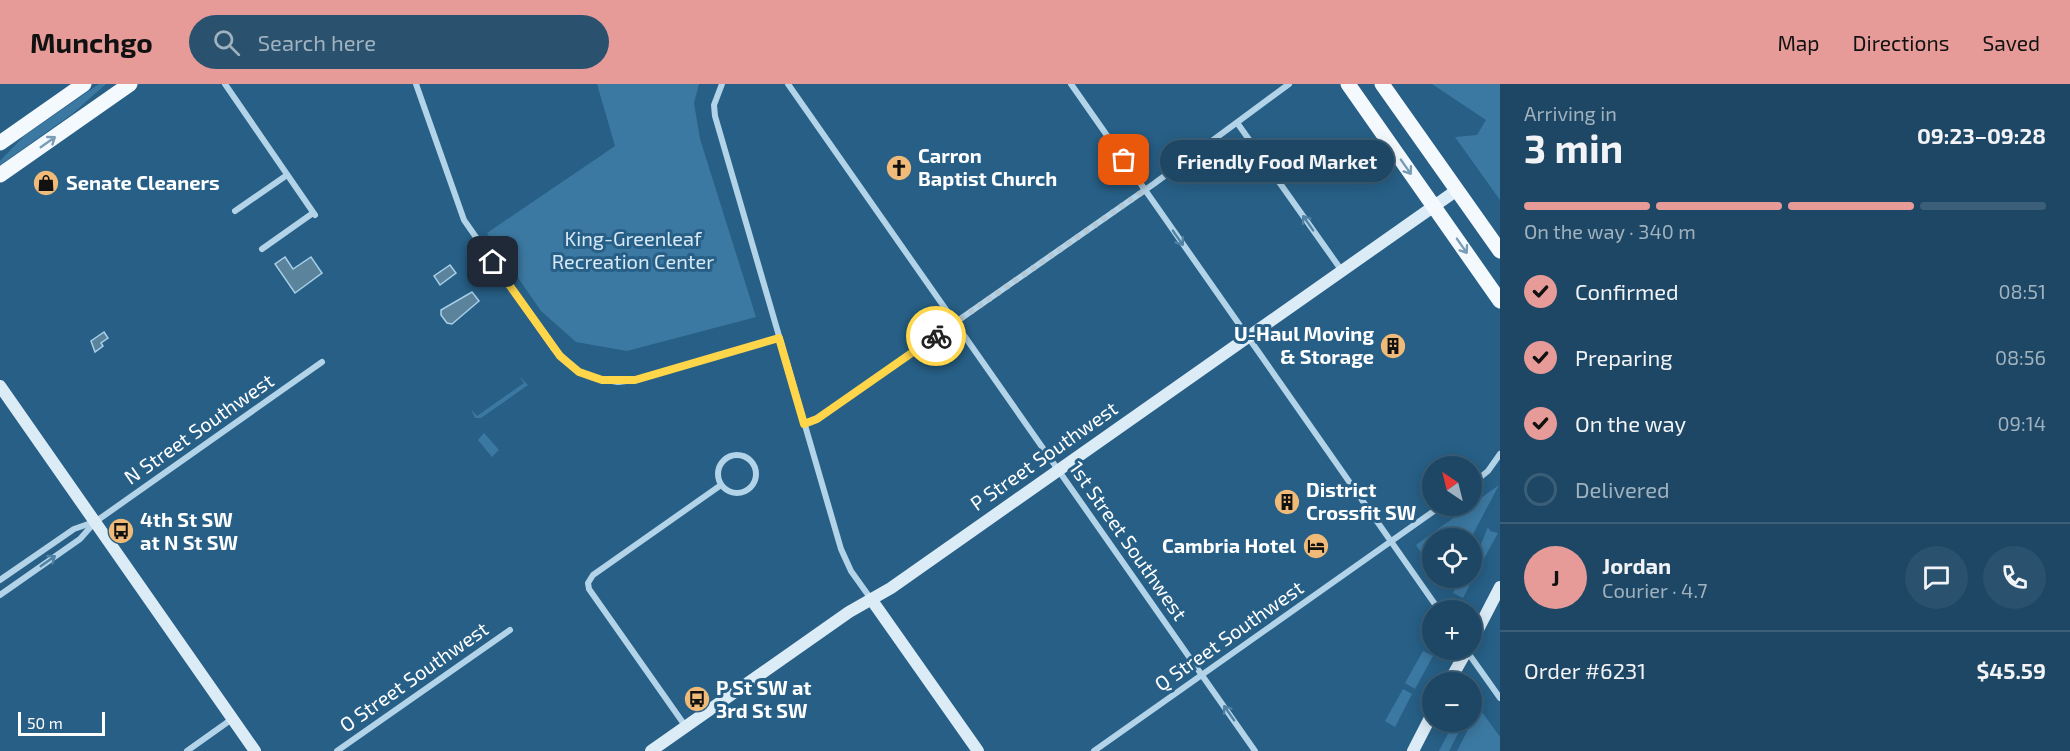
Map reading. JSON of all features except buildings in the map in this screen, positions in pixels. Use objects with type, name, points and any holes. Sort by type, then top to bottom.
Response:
[{"type":"main road","points":[[0,143],[84,84]]},
{"type":"main road","points":[[0,175],[130,84]]},
{"type":"main road","points":[[1348,84],[1500,301]]},
{"type":"main road","points":[[1382,84],[1500,251]]},
{"type":"street","points":[[225,84],[314,214],[262,249]]},
{"type":"street","points":[[416,84],[464,220],[554,349],[572,367],[602,380],[626,381],[779,338]]},
{"type":"street","points":[[722,84],[717,92],[714,112],[843,553],[871,599],[978,751]]},
{"type":"street","name":"1st Street Southwest","points":[[788,84],[1255,751]]},
{"type":"street","points":[[1071,84],[1432,600]]},
{"type":"street","points":[[804,424],[817,419],[1145,190],[1289,84]]},
{"type":"street","points":[[1238,123],[1342,270]]},
{"type":"street","points":[[235,211],[287,175]]},
{"type":"street","name":"P Street Southwest","points":[[651,751],[1058,470],[1457,190]]},
{"type":"street","name":"N Street Southwest","points":[[0,595],[80,538],[95,522],[322,362]]},
{"type":"street","points":[[0,386],[255,751]]},
{"type":"street","points":[[1482,476],[1500,454]]},
{"type":"street","points":[[739,456],[754,465],[756,478],[750,489],[738,494],[721,485],[720,467],[727,458],[739,456]]},
{"type":"street","points":[[686,727],[591,592],[588,583],[593,575],[721,485]]},
{"type":"street","name":"Q Street Southwest","points":[[1094,751],[1427,516]]},
{"type":"street","name":"N Street Southwest","points":[[0,580],[74,529],[95,522]]},
{"type":"street","points":[[1482,621],[1500,587]]},
{"type":"street","name":"O Street Southwest","points":[[338,751],[510,630]]},
{"type":"street","points":[[1476,660],[1500,698]]},
{"type":"street","points":[[187,751],[232,719]]},
{"type":"street","points":[[1413,751],[1423,732]]},
{"type":"green space","points":[[99,84],[106,84],[72,114],[0,165],[0,161],[24,136]]},
{"type":"green space","name":"King-Greenleaf Recreation Center","points":[[597,84],[699,84],[694,103],[700,139],[756,317],[627,351],[576,342],[541,311],[487,233],[615,146]]},
{"type":"green space","points":[[1432,84],[1500,84],[1500,200],[1455,137],[1477,135],[1486,120]]},
{"type":"green space","points":[[518,375],[528,385],[481,418],[475,418],[471,409],[477,416],[524,383]]},
{"type":"green space","points":[[484,433],[499,450],[492,457],[478,440]]},
{"type":"green space","points":[[1499,485],[1476,528],[1440,528],[1456,516],[1482,516],[1482,497]]},
{"type":"green space","points":[[1488,527],[1490,531],[1498,533],[1482,562],[1482,542]]},
{"type":"green space","points":[[1422,541],[1422,554],[1416,545]]},
{"type":"green space","points":[[1456,588],[1468,588],[1463,598],[1453,593]]},
{"type":"green space","points":[[1422,653],[1422,660],[1431,660],[1424,672],[1422,672],[1415,689],[1405,683]]},
{"type":"green space","points":[[1403,689],[1412,694],[1395,727],[1385,721]]},
{"type":"green space","points":[[1482,712],[1500,737],[1500,751],[1457,751],[1467,732],[1482,732]]},
{"type":"green space","points":[[1449,732],[1459,732],[1449,751],[1439,751]]},
{"type":"shaded area","points":[[285,257],[293,269],[311,257],[322,273],[295,293],[275,264]]},
{"type":"shaded area","points":[[450,265],[456,273],[440,285],[434,276]]},
{"type":"shaded area","points":[[472,292],[479,301],[452,324],[447,323],[441,315],[441,310]]},
{"type":"shaded area","points":[[104,332],[108,338],[95,352],[91,341]]},
{"type":"way so far","points":[[936,336],[1145,190],[1124,160]]},
{"type":"place","name":"Friendly Food Market","points":[[1124,160]]},
{"type":"place","name":"Carron Baptist Church","points":[[899,168]]},
{"type":"place","name":"Senate Cleaners","points":[[46,183]]},
{"type":"place","name":"U-Haul Moving & Storage","points":[[1393,346]]},
{"type":"place","name":"District Crossfit SW","points":[[1287,502]]},
{"type":"place","name":"4th St SW at N St SW","points":[[121,531]]},
{"type":"place","name":"Cambria Hotel","points":[[1316,546]]},
{"type":"place","name":"P St SW at 3rd St SW","points":[[697,699]]},
{"type":"route","points":[[493,262],[565,362],[579,372],[594,378],[610,382],[635,380],[779,338],[804,424],[817,419],[936,336]]}]
